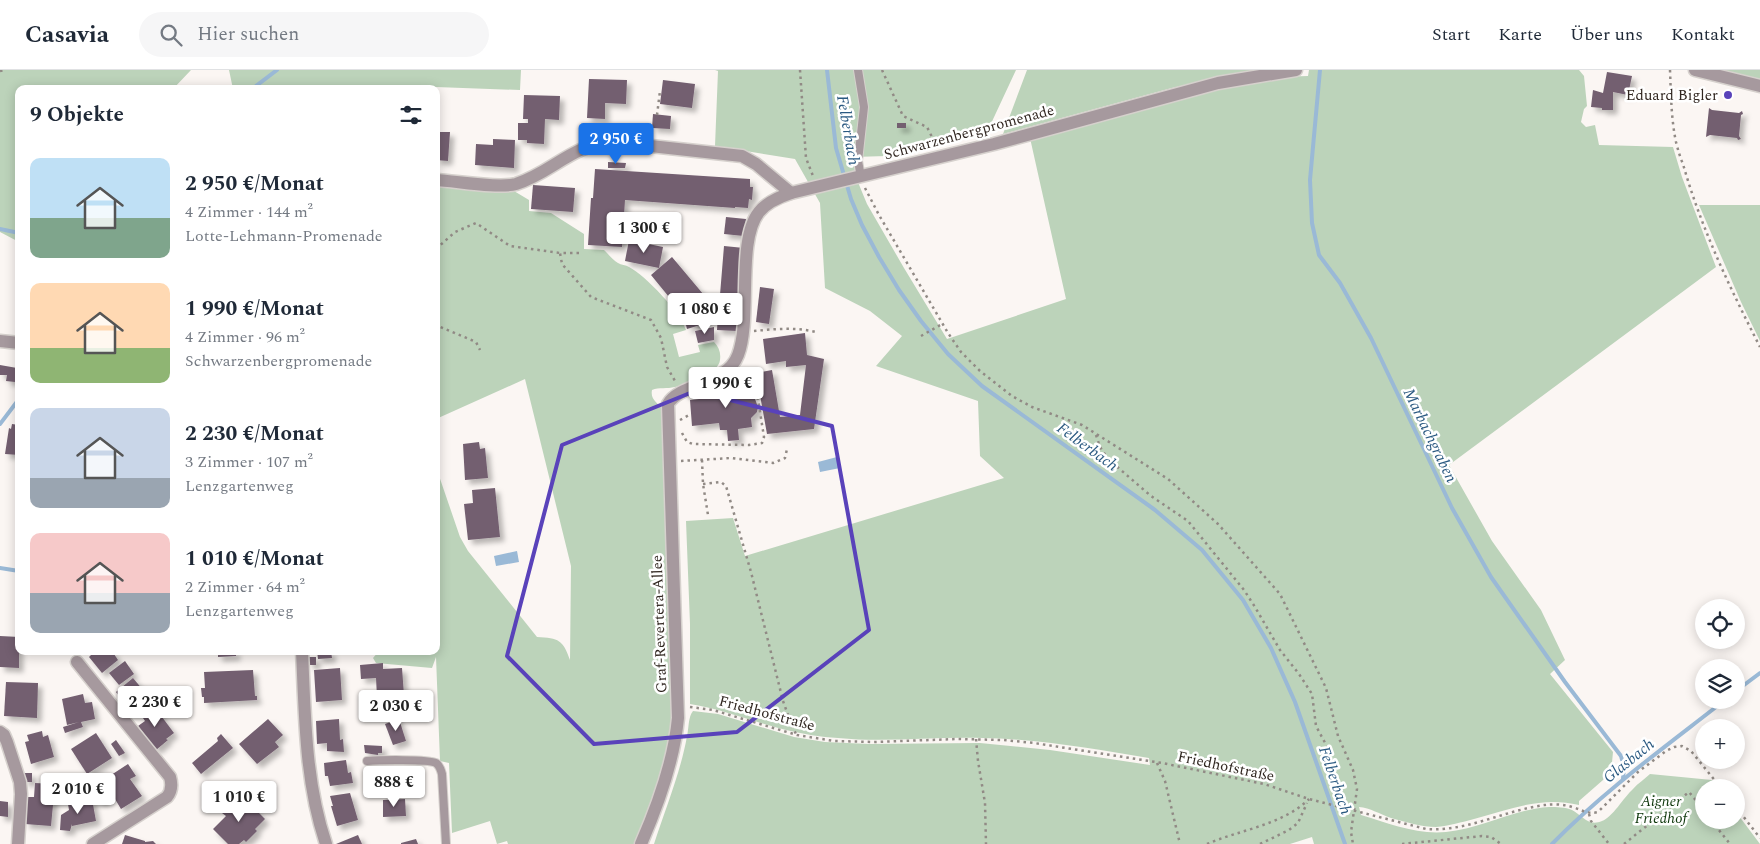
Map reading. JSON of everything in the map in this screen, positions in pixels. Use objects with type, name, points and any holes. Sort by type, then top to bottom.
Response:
[{"type":"street","name":"Schwarzenbergpromenade","points":[[677,396],[726,372],[735,362],[742,332],[748,242],[753,223],[759,212],[774,199],[791,193],[994,144],[1218,83],[1296,70]]},
{"type":"street","points":[[1694,70],[1760,86]]},
{"type":"street","points":[[440,180],[498,185],[514,184],[540,173],[582,148],[598,143],[614,142],[742,156],[751,160],[791,193]]},
{"type":"street","points":[[0,341],[15,343]]},
{"type":"street","name":"Graf-Revertera-Allee","points":[[641,844],[670,764],[676,734],[678,708],[670,461],[672,423],[668,404],[677,396]]},
{"type":"street","points":[[302,655],[310,774],[317,813],[326,844]]},
{"type":"street","points":[[77,662],[170,777],[172,782],[167,797],[93,844]]},
{"type":"street","points":[[0,732],[4,735],[7,742],[21,788],[18,844]]},
{"type":"lane","points":[[857,178],[864,107],[858,70]]},
{"type":"lane","points":[[367,761],[426,762],[436,763],[439,766],[442,774],[446,844]]},
{"type":"path","points":[[0,71],[6,70]]},
{"type":"path","points":[[800,70],[806,158],[817,187]]},
{"type":"path","points":[[882,70],[903,116],[927,127],[935,144]]},
{"type":"path","points":[[1670,70],[1672,114],[1676,144],[1687,182],[1713,247],[1742,312],[1760,346]]},
{"type":"path","points":[[657,115],[660,91],[662,92]]},
{"type":"path","points":[[857,178],[942,324],[961,352],[980,372],[1000,388],[1032,407],[1074,422],[1152,468],[1177,486],[1218,524],[1280,594],[1326,688],[1338,736],[1350,761],[1357,795],[1351,832],[1353,844]]},
{"type":"path","points":[[440,245],[455,232],[476,223],[510,246],[560,252],[579,252]]},
{"type":"path","points":[[560,252],[562,264],[590,297],[651,320],[661,338],[667,367],[677,396]]},
{"type":"path","points":[[922,336],[942,324]]},
{"type":"path","points":[[440,327],[476,342],[480,350]]},
{"type":"path","points":[[742,332],[786,329],[816,332]]},
{"type":"path","points":[[691,414],[672,423],[689,443],[762,443],[764,439],[756,387],[742,377],[738,355]]},
{"type":"path","points":[[1096,435],[1100,447],[1108,459],[1151,496],[1188,521],[1256,606],[1280,650],[1300,674],[1312,694],[1316,726],[1330,752],[1334,795],[1340,807]]},
{"type":"path","points":[[670,461],[740,459],[773,463],[785,458],[787,449]]},
{"type":"path","points":[[702,460],[703,484],[708,515]]},
{"type":"path","points":[[703,484],[721,482],[726,486],[752,576],[785,710],[798,736]]},
{"type":"path","name":"Friedhofstraße","points":[[678,708],[713,710],[798,736],[845,742],[976,739],[1034,743],[1158,762],[1247,780],[1309,799],[1418,828],[1439,830],[1458,827],[1547,804],[1567,806],[1587,813]]},
{"type":"path","points":[[976,739],[985,803],[986,844]]},
{"type":"path","points":[[1608,844],[1587,813],[1601,810],[1638,772],[1666,751],[1678,746],[1686,747],[1714,779]]},
{"type":"path","points":[[1158,762],[1165,781],[1180,844]]},
{"type":"path","points":[[1624,844],[1690,792],[1695,798]]},
{"type":"path","points":[[1207,844],[1276,819],[1298,808],[1309,799]]},
{"type":"path","points":[[1260,844],[1289,830],[1298,823],[1309,799]]},
{"type":"path","points":[[1745,819],[1760,838]]},
{"type":"path","points":[[1718,829],[1730,844]]},
{"type":"path","points":[[1402,844],[1482,836],[1491,837],[1501,844]]},
{"type":"highlighted area","points":[[695,391],[832,426],[869,630],[737,732],[594,744],[507,656],[562,445]]},
{"type":"green space","points":[[0,70],[191,70],[177,85],[15,85],[15,240],[0,232]]},
{"type":"green space","points":[[229,70],[521,70],[520,90],[440,87],[440,85],[232,85]]},
{"type":"green space","name":"Aigner Friedhof","points":[[715,70],[1016,70],[988,130],[886,156],[854,157],[855,175],[867,204],[947,339],[1066,299],[1030,138],[1205,91],[1275,77],[1308,76],[1309,70],[1579,70],[1584,76],[1587,106],[1584,109],[1581,122],[1586,127],[1595,125],[1599,145],[1673,147],[1682,177],[1716,267],[1449,465],[1492,541],[1541,610],[1565,660],[1550,674],[1613,752],[1611,773],[1579,801],[1579,805],[1552,802],[1526,805],[1451,825],[1431,827],[1414,824],[1359,807],[1361,815],[1403,828],[1424,832],[1459,830],[1523,811],[1549,807],[1569,809],[1593,823],[1602,821],[1610,816],[1629,793],[1650,774],[1702,779],[1695,779],[1695,829],[1745,829],[1745,824],[1760,844],[1314,844],[1312,837],[1290,844],[654,844],[681,763],[688,733],[689,719],[693,711],[718,714],[794,737],[825,742],[869,744],[980,743],[1050,750],[1150,765],[1149,758],[1025,740],[965,738],[874,740],[819,736],[786,730],[690,704],[690,624],[686,521],[733,518],[745,556],[1004,478],[980,456],[978,401],[876,366],[902,336],[870,311],[825,288],[820,203],[795,159],[715,146],[718,71]]},
{"type":"green space","points":[[1027,70],[1253,70],[1172,88],[1003,134]]},
{"type":"green space","points":[[1723,70],[1760,70],[1760,79]]},
{"type":"green space","points":[[440,185],[514,191],[529,200],[529,211],[551,213],[584,234],[584,249],[604,250],[616,262],[628,266],[653,286],[683,322],[686,330],[673,334],[679,357],[700,352],[698,345],[714,342],[719,350],[720,360],[718,365],[709,374],[681,386],[652,390],[653,399],[664,410],[672,722],[669,749],[665,763],[636,844],[508,844],[507,841],[497,844],[490,821],[452,833],[449,763],[440,761],[436,657],[432,668],[376,663],[373,658],[376,655],[440,655],[440,479],[460,537],[468,551],[537,637],[559,641],[565,648],[570,660],[571,566],[525,379],[440,417]]},
{"type":"green space","points":[[1699,205],[1760,205],[1760,341],[1741,302]]},
{"type":"water","points":[[837,457],[840,468],[820,472],[818,462]]},
{"type":"water","points":[[517,551],[519,562],[496,566],[494,556]]},
{"type":"building","points":[[1607,72],[1632,76],[1628,95],[1613,92],[1613,110],[1591,107],[1593,90],[1603,93]]},
{"type":"building","points":[[589,79],[627,80],[626,104],[605,103],[605,119],[587,118]]},
{"type":"building","points":[[663,80],[695,84],[692,108],[660,104]]},
{"type":"building","points":[[524,95],[560,96],[559,120],[545,119],[544,144],[527,143],[527,140],[518,140],[518,123],[528,123],[528,119],[523,119]]},
{"type":"building","points":[[1709,108],[1739,113],[1742,111],[1739,136],[1741,139],[1710,135],[1706,137]]},
{"type":"building","points":[[653,114],[671,116],[670,129],[652,128]]},
{"type":"building","points":[[897,123],[906,123],[906,128],[897,128]]},
{"type":"building","points":[[440,132],[450,132],[448,161],[440,160]]},
{"type":"building","points":[[493,139],[515,140],[514,168],[475,165],[476,144],[493,145]]},
{"type":"building","points":[[608,162],[626,163],[625,168],[608,168]]},
{"type":"building","points":[[595,169],[750,179],[750,187],[753,187],[752,200],[749,199],[748,208],[735,208],[625,200],[622,247],[588,245]]},
{"type":"building","points":[[533,185],[575,188],[573,212],[531,209]]},
{"type":"building","points":[[726,217],[746,219],[744,236],[724,234]]},
{"type":"building","points":[[629,240],[663,247],[659,268],[625,261]]},
{"type":"building","points":[[724,246],[744,248],[737,331],[717,330],[718,314],[713,313],[700,325],[687,329],[686,325],[690,324],[689,320],[694,318],[673,293],[669,297],[651,275],[672,257],[714,307],[719,307]]},
{"type":"building","points":[[760,287],[774,289],[769,324],[756,322]]},
{"type":"building","points":[[714,327],[714,340],[698,343],[695,331]]},
{"type":"building","points":[[805,333],[807,355],[824,359],[814,429],[767,434],[756,373],[772,370],[780,417],[800,415],[806,365],[786,367],[786,361],[766,364],[763,339]]},
{"type":"building","points":[[0,365],[15,368],[15,382],[6,381],[7,375],[0,375]]},
{"type":"building","points":[[726,379],[733,381],[739,388],[748,387],[749,397],[755,399],[758,407],[757,412],[751,418],[752,427],[738,429],[739,440],[728,441],[727,430],[720,430],[719,423],[692,426],[690,400],[717,397],[718,385]]},
{"type":"building","points":[[12,424],[15,424],[15,455],[5,454],[9,428],[11,429]]},
{"type":"building","points":[[479,442],[480,449],[485,448],[488,478],[465,480],[463,444]]},
{"type":"building","points":[[495,488],[500,537],[468,540],[464,504],[473,503],[472,490]]},
{"type":"building","points":[[0,636],[15,637],[15,655],[19,655],[19,668],[0,667]]},
{"type":"building","points":[[91,655],[115,655],[118,660],[102,673],[89,657]]},
{"type":"building","points":[[218,655],[236,655],[236,656],[218,657]]},
{"type":"building","points":[[318,655],[332,655],[332,658],[318,659]]},
{"type":"building","points":[[308,657],[316,657],[316,665],[309,665]]},
{"type":"building","points":[[125,661],[134,674],[119,685],[109,673]]},
{"type":"building","points":[[383,663],[383,669],[402,668],[404,695],[377,697],[376,678],[361,679],[360,665]]},
{"type":"building","points":[[340,668],[342,700],[316,702],[314,670]]},
{"type":"building","points":[[253,670],[257,700],[204,703],[201,688],[205,688],[204,672]]},
{"type":"building","points":[[133,678],[148,696],[130,710],[116,692]]},
{"type":"building","points":[[6,682],[38,683],[37,718],[4,716]]},
{"type":"building","points":[[83,694],[85,703],[92,702],[95,719],[81,722],[83,727],[65,733],[63,727],[79,722],[67,725],[62,699]]},
{"type":"building","points":[[153,705],[174,733],[156,750],[138,726],[145,721],[141,715]]},
{"type":"building","points":[[268,719],[283,735],[275,742],[279,747],[257,764],[239,744]]},
{"type":"building","points":[[339,719],[340,740],[343,739],[344,752],[327,751],[327,743],[317,744],[316,721]]},
{"type":"building","points":[[399,719],[406,741],[393,745],[385,724]]},
{"type":"building","points":[[42,731],[43,737],[48,735],[54,757],[31,764],[25,742],[29,741],[27,735]]},
{"type":"building","points":[[96,733],[112,758],[87,774],[71,749]]},
{"type":"building","points":[[221,734],[233,748],[201,774],[192,763],[218,741],[217,738]]},
{"type":"building","points":[[116,740],[125,753],[119,756],[111,744]]},
{"type":"building","points":[[364,745],[382,746],[382,753],[378,753],[378,755],[365,753]]},
{"type":"building","points":[[346,760],[348,773],[351,772],[353,783],[330,786],[328,776],[325,776],[324,763]]},
{"type":"building","points":[[128,764],[136,776],[130,779],[142,796],[121,809],[112,794],[100,802],[89,784],[103,775],[105,779]]},
{"type":"building","points":[[404,766],[405,782],[367,785],[365,774],[375,772],[375,767]]},
{"type":"building","points":[[24,773],[32,773],[32,782],[24,782]]},
{"type":"building","points":[[35,783],[55,784],[51,826],[25,824],[27,797],[34,797]]},
{"type":"building","points":[[350,793],[358,820],[337,826],[330,796]]},
{"type":"building","points":[[244,798],[265,819],[246,842],[244,840],[239,844],[228,844],[213,829],[226,816],[222,813],[229,806],[232,810]]},
{"type":"building","points":[[92,799],[96,821],[72,826],[72,824],[70,831],[60,830],[61,815],[69,810],[68,804]]},
{"type":"building","points":[[405,799],[406,816],[383,817],[383,800]]},
{"type":"building","points":[[0,801],[8,802],[8,817],[0,816]]},
{"type":"building","points":[[125,835],[145,842],[153,841],[156,844],[122,844]]},
{"type":"building","points":[[358,835],[362,844],[336,844]]},
{"type":"building","points":[[416,839],[418,844],[401,844],[401,843]]},
{"type":"waterway","points":[[257,85],[277,70]]},
{"type":"waterway","name":"Felberbach","points":[[827,70],[836,148],[851,199],[862,225],[899,290],[948,354],[982,386],[1155,510],[1202,550],[1243,600],[1271,648],[1295,702],[1345,844]]},
{"type":"waterway","name":"Marbachgraben","points":[[1320,70],[1310,180],[1312,223],[1319,255],[1340,283],[1371,338],[1452,508],[1491,577],[1565,682],[1621,756],[1624,767],[1623,779]]},
{"type":"waterway","points":[[0,229],[15,232]]},
{"type":"waterway","points":[[0,424],[15,404]]},
{"type":"waterway","points":[[0,568],[15,570]]},
{"type":"waterway","name":"Glasbach","points":[[1745,684],[1760,673]]},
{"type":"waterway","name":"Glasbach","points":[[1552,844],[1614,787],[1713,709]]},
{"type":"place","name":"Eduard Bigler","points":[[1728,95]]}]
